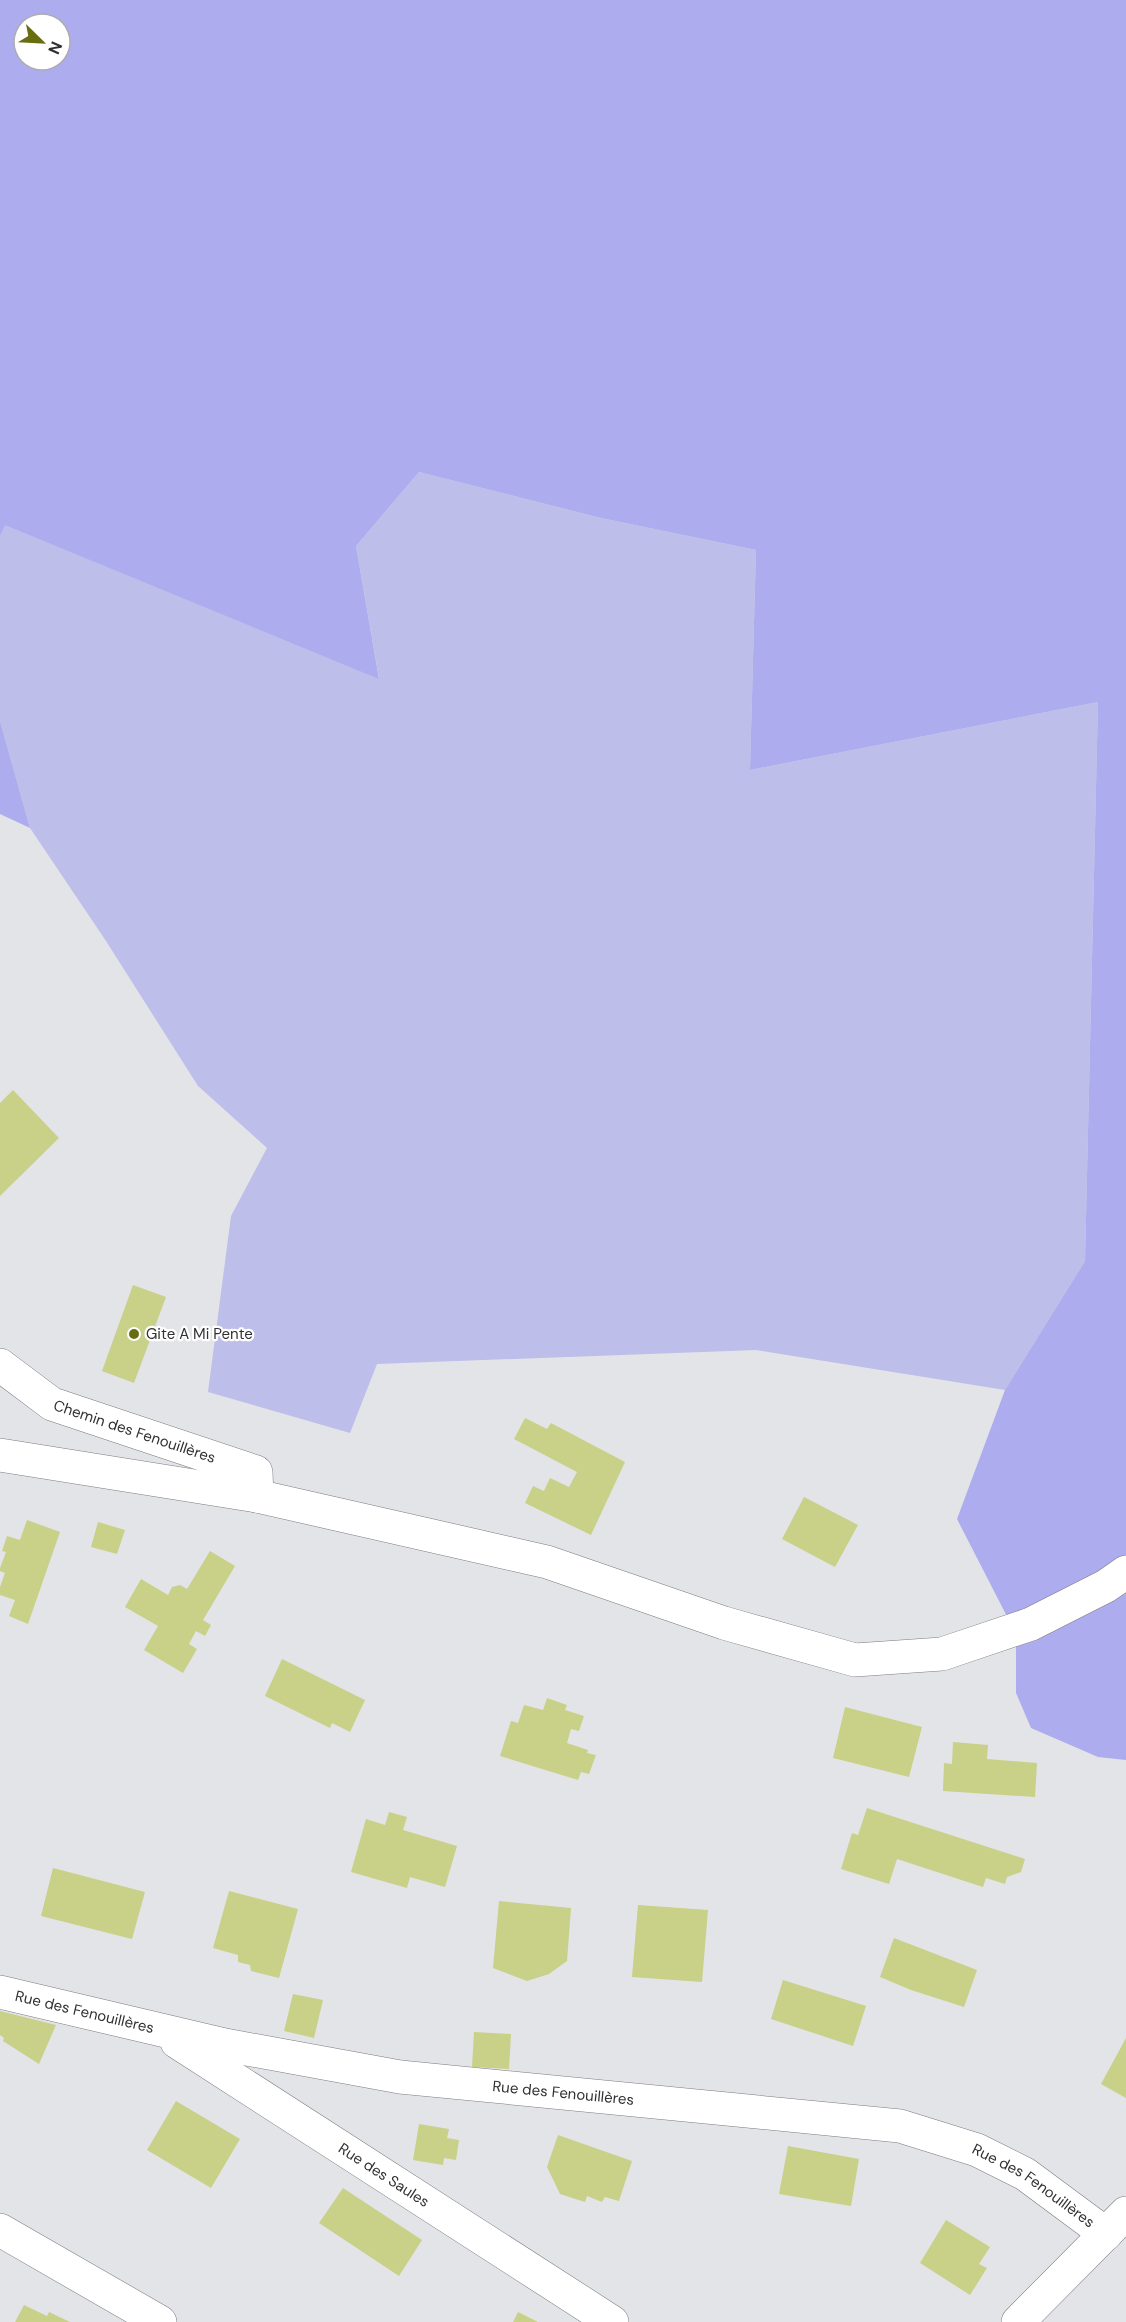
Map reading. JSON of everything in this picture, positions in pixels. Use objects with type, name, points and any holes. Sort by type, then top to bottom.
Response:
[{"type":"street","name":"Chemin des Fenouillères","points":[[0,1365],[52,1404],[256,1472],[257,1496]]},
{"type":"street","points":[[0,1455],[257,1496],[547,1562],[723,1623],[855,1660],[942,1654],[1031,1624],[1106,1586],[1126,1572]]},
{"type":"street","name":"Rue des Fenouillères","points":[[0,1992],[225,2045],[400,2077],[900,2126],[977,2150],[1116,2224]]},
{"type":"street","name":"Rue des Saules","points":[[156,2029],[612,2322]]},
{"type":"street","points":[[1018,2322],[1116,2224]]},
{"type":"street","points":[[0,2230],[160,2322]]},
{"type":"shaded area","points":[[0,0],[1126,0],[1126,1760],[1098,1757],[1031,1728],[1016,1693],[1016,1634],[957,1519],[1005,1390],[1085,1261],[1098,702],[750,770],[756,550],[601,518],[419,472],[356,546],[379,679],[5,525],[0,536]]},
{"type":"shaded area","points":[[419,472],[601,518],[756,550],[750,770],[1098,702],[1085,1261],[1005,1390],[756,1350],[377,1364],[350,1433],[208,1392],[231,1216],[267,1148],[198,1086],[106,941],[30,828],[0,721],[0,536],[4,524],[379,678],[356,546]]},
{"type":"shaded area","points":[[0,721],[30,828],[0,814]]},
{"type":"building","points":[[13,1090],[59,1138],[0,1196],[0,1103]]},
{"type":"building","name":"Gite A Mi Pente","points":[[133,1285],[166,1297],[134,1383],[102,1371]]},
{"type":"building","points":[[525,1418],[547,1429],[551,1423],[625,1462],[591,1535],[525,1503],[533,1486],[544,1491],[550,1478],[569,1487],[577,1472],[514,1439]]},
{"type":"building","points":[[804,1497],[858,1525],[835,1567],[782,1539]]},
{"type":"building","points":[[27,1520],[60,1532],[28,1624],[9,1616],[15,1600],[0,1595],[5,1573],[0,1571],[0,1568],[6,1552],[2,1551],[7,1536],[20,1540]]},
{"type":"building","points":[[98,1522],[125,1530],[117,1554],[91,1547]]},
{"type":"building","points":[[210,1551],[235,1566],[203,1620],[211,1625],[205,1636],[196,1631],[189,1644],[197,1649],[183,1673],[144,1650],[158,1626],[125,1607],[141,1579],[168,1595],[172,1587],[180,1585],[187,1589]]},
{"type":"building","points":[[282,1659],[365,1700],[350,1732],[332,1723],[330,1728],[265,1696]]},
{"type":"building","points":[[547,1698],[567,1705],[565,1710],[584,1716],[579,1731],[571,1729],[567,1743],[596,1755],[589,1774],[581,1772],[578,1780],[500,1756],[511,1721],[518,1723],[524,1705],[543,1710]]},
{"type":"building","points":[[845,1707],[922,1727],[909,1777],[833,1758]]},
{"type":"building","points":[[953,1742],[988,1745],[987,1759],[1037,1763],[1035,1797],[943,1791],[944,1763],[952,1764]]},
{"type":"building","points":[[867,1808],[1025,1859],[1021,1872],[1007,1877],[1005,1884],[986,1878],[983,1887],[897,1859],[889,1884],[841,1869],[852,1833],[858,1835]]},
{"type":"building","points":[[389,1812],[407,1817],[403,1830],[457,1846],[445,1887],[410,1877],[407,1888],[351,1872],[366,1819],[385,1825]]},
{"type":"building","points":[[53,1868],[145,1892],[132,1939],[41,1916]]},
{"type":"building","points":[[229,1891],[298,1909],[279,1978],[251,1971],[250,1965],[238,1962],[238,1955],[213,1948]]},
{"type":"building","points":[[499,1901],[571,1908],[567,1961],[549,1974],[527,1981],[493,1968]]},
{"type":"building","points":[[638,1905],[708,1910],[702,1982],[632,1977]]},
{"type":"building","points":[[894,1938],[977,1970],[964,2007],[911,1990],[880,1977]]},
{"type":"building","points":[[783,1980],[866,2006],[853,2046],[771,2019]]},
{"type":"building","points":[[293,1994],[323,2000],[314,2038],[284,2031]]},
{"type":"building","points":[[0,2011],[56,2025],[39,2064],[3,2041],[4,2038],[0,2035]]},
{"type":"building","points":[[474,2032],[511,2034],[509,2069],[472,2067]]},
{"type":"building","points":[[1126,2038],[1126,2098],[1101,2084]]},
{"type":"building","points":[[176,2101],[240,2139],[211,2188],[147,2150]]},
{"type":"building","points":[[419,2124],[449,2129],[447,2138],[459,2140],[456,2160],[444,2158],[443,2165],[413,2160]]},
{"type":"building","points":[[558,2135],[632,2161],[619,2201],[605,2197],[602,2202],[587,2196],[585,2202],[560,2194],[547,2167]]},
{"type":"building","points":[[788,2146],[859,2159],[851,2206],[779,2194]]},
{"type":"building","points":[[343,2188],[422,2240],[399,2276],[319,2223]]},
{"type":"building","points":[[946,2220],[990,2247],[979,2264],[987,2268],[970,2295],[920,2263]]},
{"type":"building","points":[[24,2305],[47,2316],[49,2312],[70,2322],[15,2322]]},
{"type":"building","points":[[518,2312],[538,2322],[513,2322]]},
{"type":"place","name":"Gite A Mi Pente","points":[[134,1334]]}]
